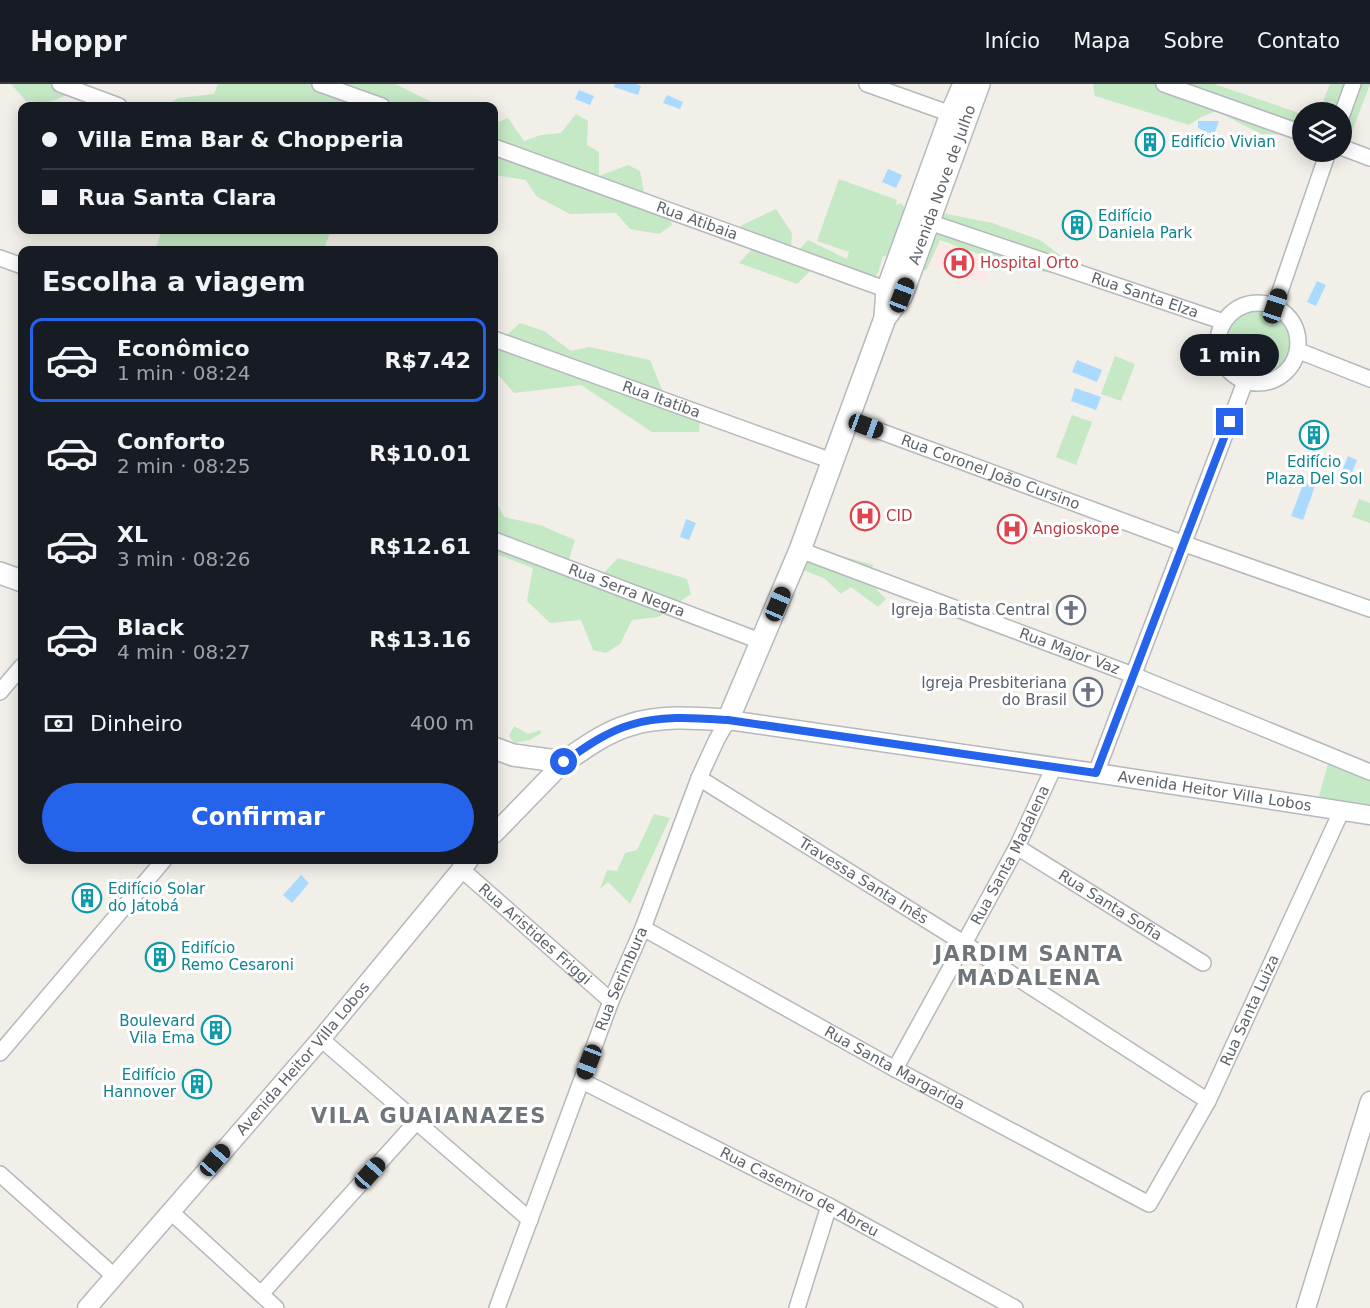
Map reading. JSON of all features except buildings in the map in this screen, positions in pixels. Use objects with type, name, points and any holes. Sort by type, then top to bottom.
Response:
[{"type":"main road","name":"Avenida Nove de Julho","points":[[728,720],[800,550],[885,318],[951,114],[964,84]]},
{"type":"main road","name":"Avenida Nove de Julho","points":[[894,292],[929,222],[979,84]]},
{"type":"main road","points":[[0,573],[18,580]]},
{"type":"main road","name":"Avenida Heitor Villa Lobos","points":[[564,762],[594,742],[629,725],[681,717],[728,720]]},
{"type":"main road","points":[[498,749],[513,755],[564,762]]},
{"type":"street","points":[[60,84],[108,102]]},
{"type":"street","points":[[320,84],[371,102]]},
{"type":"street","points":[[867,84],[951,114]]},
{"type":"street","points":[[1164,84],[1292,129]]},
{"type":"street","points":[[1346,102],[1353,84]]},
{"type":"street","name":"Rua Atibaia","points":[[498,148],[894,292]]},
{"type":"street","points":[[1352,151],[1370,158]]},
{"type":"street","points":[[1275,306],[1325,162]]},
{"type":"street","name":"Rua Santa Elza","points":[[929,222],[1224,322]]},
{"type":"street","points":[[0,258],[18,265]]},
{"type":"street","points":[[1265,303],[1275,306],[1288,315],[1295,325],[1299,338],[1299,351],[1294,363],[1285,374],[1273,381],[1259,384],[1245,382],[1226,368],[1220,357],[1219,333],[1231,313],[1241,306],[1265,303]]},
{"type":"street","name":"Rua Itatiba","points":[[498,340],[832,461]]},
{"type":"street","points":[[1299,351],[1370,379]]},
{"type":"street","points":[[1096,773],[1245,382]]},
{"type":"street","name":"Rua Coronel João Cursino","points":[[847,419],[1182,543],[1370,609]]},
{"type":"street","name":"Rua Serra Negra","points":[[498,542],[752,638],[763,639]]},
{"type":"street","name":"Rua Major Vaz","points":[[800,550],[1133,675],[1370,772]]},
{"type":"street","points":[[0,692],[18,671]]},
{"type":"street","name":"Avenida Heitor Villa Lobos","points":[[728,720],[1370,815]]},
{"type":"street","name":"Rua Serimbura","points":[[497,1308],[611,1001],[643,928],[699,778],[728,720]]},
{"type":"street","name":"Avenida Heitor Villa Lobos","points":[[498,830],[564,762]]},
{"type":"street","name":"Rua Santa Madalena","points":[[895,1069],[1017,847],[1054,767]]},
{"type":"street","name":"Travessa Santa Inês","points":[[699,778],[965,944],[1208,1101]]},
{"type":"street","name":"Rua Santa Luiza","points":[[1149,1204],[1208,1101],[1341,812]]},
{"type":"street","name":"Rua Santa Sofia","points":[[1017,847],[1203,963]]},
{"type":"street","points":[[0,1053],[161,864]]},
{"type":"street","name":"Avenida Heitor Villa Lobos","points":[[87,1308],[321,1039],[464,864]]},
{"type":"street","name":"Rua Aristides Friggi","points":[[464,864],[611,1001]]},
{"type":"street","name":"Rua Santa Margarida","points":[[643,928],[895,1069],[1149,1204]]},
{"type":"street","points":[[321,1039],[530,1220]]},
{"type":"street","name":"Rua Casemiro de Abreu","points":[[582,1081],[829,1206],[1015,1308]]},
{"type":"street","points":[[1306,1308],[1370,1101]]},
{"type":"street","points":[[261,1294],[417,1120]]},
{"type":"street","points":[[0,1174],[114,1275]]},
{"type":"street","points":[[797,1308],[829,1206]]},
{"type":"street","points":[[170,1211],[276,1308]]},
{"type":"shaded area","name":"Hospital Orto","points":[[934,241],[992,262],[984,284],[926,263]]},
{"type":"green space","points":[[11,84],[65,84],[67,95],[50,102],[26,101]]},
{"type":"green space","points":[[218,84],[395,84],[432,102],[172,102],[178,98],[214,94]]},
{"type":"green space","points":[[1093,84],[1214,84],[1292,111],[1292,135],[1261,134],[1216,111],[1189,125],[1095,96]]},
{"type":"green space","points":[[1330,84],[1370,84],[1352,132],[1352,102],[1323,102]]},
{"type":"green space","points":[[576,114],[588,121],[587,145],[599,152],[599,176],[628,165],[640,171],[644,192],[666,203],[672,225],[659,234],[630,229],[616,213],[570,214],[536,196],[526,180],[498,176],[498,122],[508,118],[524,141],[541,135],[561,133]]},
{"type":"green space","points":[[839,179],[897,200],[896,205],[901,203],[919,227],[942,213],[992,223],[1040,240],[1065,259],[1054,273],[1018,269],[996,271],[996,260],[940,240],[926,271],[905,254],[883,256],[878,273],[865,287],[847,285],[812,269],[797,284],[739,263],[761,240],[740,226],[776,209],[792,233],[790,260],[808,240],[847,259],[849,252],[817,241]]},
{"type":"green space","points":[[161,234],[330,234],[325,246],[156,246]]},
{"type":"green space","points":[[1258,310],[1271,313],[1282,320],[1289,331],[1292,344],[1289,357],[1282,368],[1271,375],[1258,378],[1245,375],[1234,368],[1227,357],[1224,344],[1227,331],[1234,320],[1245,313]]},
{"type":"green space","points":[[520,323],[544,331],[571,351],[589,347],[650,360],[663,392],[701,406],[699,432],[652,432],[581,385],[514,393],[498,375],[498,343]]},
{"type":"green space","points":[[1115,356],[1135,364],[1121,401],[1101,394]]},
{"type":"green space","points":[[1072,415],[1092,422],[1076,465],[1056,457]]},
{"type":"green space","points":[[1359,499],[1370,503],[1370,523],[1352,517]]},
{"type":"green space","points":[[498,507],[504,517],[540,525],[575,540],[566,568],[599,578],[618,558],[687,579],[691,594],[658,617],[632,620],[620,644],[606,653],[593,650],[581,620],[550,623],[527,601],[533,568],[498,555]]},
{"type":"green space","points":[[823,551],[874,565],[864,577],[886,599],[878,607],[851,587],[841,594],[824,578],[803,570],[801,562]]},
{"type":"green space","points":[[514,726],[528,734],[540,730],[541,733],[530,740],[514,743],[509,736]]},
{"type":"green space","points":[[1329,760],[1370,777],[1370,814],[1316,807]]},
{"type":"green space","points":[[654,814],[670,818],[630,904],[608,882],[600,889],[607,870],[617,871],[625,853],[637,850]]},
{"type":"water","points":[[615,84],[641,86],[638,95],[614,87]]},
{"type":"water","points":[[579,90],[594,96],[590,105],[575,99]]},
{"type":"water","points":[[667,95],[683,102],[680,109],[663,103]]},
{"type":"water","points":[[1198,121],[1219,121],[1214,135],[1198,128]]},
{"type":"water","points":[[888,169],[902,175],[896,188],[882,182]]},
{"type":"water","points":[[1317,281],[1326,285],[1316,306],[1307,302]]},
{"type":"water","points":[[1077,360],[1102,370],[1097,382],[1072,372]]},
{"type":"water","points":[[1075,388],[1101,397],[1096,410],[1071,401]]},
{"type":"water","points":[[1348,456],[1357,460],[1349,480],[1340,476]]},
{"type":"water","points":[[1304,482],[1315,486],[1303,520],[1291,516]]},
{"type":"water","points":[[686,519],[696,523],[689,540],[680,537]]},
{"type":"water","points":[[301,875],[309,883],[292,903],[283,895]]},
{"type":"place","name":"Edifício Vivian","points":[[1150,142]]},
{"type":"place","name":"Edifício Daniela Park","points":[[1077,225]]},
{"type":"place","name":"Hospital Orto","points":[[959,263]]},
{"type":"place","name":"Edifício Plaza Del Sol","points":[[1314,435]]},
{"type":"place","name":"CID","points":[[865,516]]},
{"type":"place","name":"Angioskope","points":[[1012,529]]},
{"type":"place","name":"Igreja Batista Central","points":[[1071,610]]},
{"type":"place","name":"Igreja Presbiteriana do Brasil","points":[[1088,692]]},
{"type":"place","name":"Edifício Solar do Jatobá","points":[[87,898]]},
{"type":"place","name":"Edifício Remo Cesaroni","points":[[160,957]]},
{"type":"place","name":"Boulevard Vila Ema","points":[[216,1030]]},
{"type":"place","name":"Edifício Hannover","points":[[197,1084]]},
{"type":"district","name":"JARDIM SANTA MADALENA","points":[[1029,966]]},
{"type":"district","name":"VILA GUAIANAZES","points":[[429,1116]]},
{"type":"route","points":[[564,762],[594,742],[629,725],[681,717],[728,720],[1096,773],[1230,422]]}]
